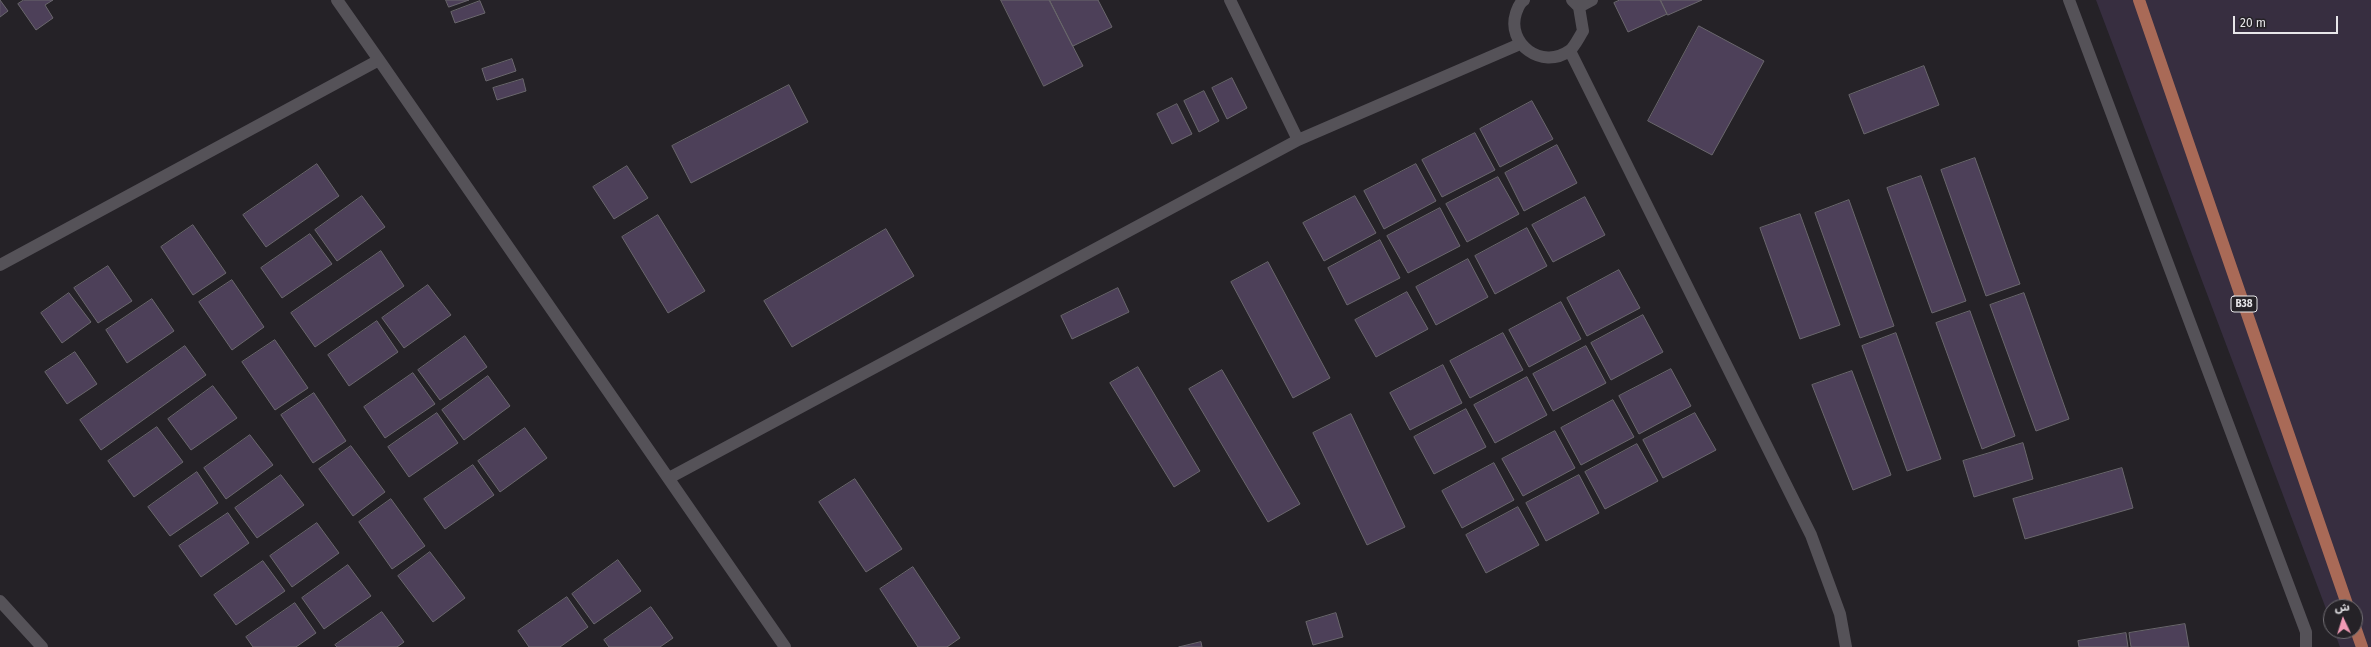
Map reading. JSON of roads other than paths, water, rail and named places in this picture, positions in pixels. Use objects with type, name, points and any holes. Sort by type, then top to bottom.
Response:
[{"type":"main road","name":"B38","points":[[2139,0],[2345,599]]},
{"type":"lane","points":[[337,0],[785,647]]},
{"type":"lane","points":[[1230,0],[1298,140]]},
{"type":"lane","points":[[1524,0],[1520,2],[1513,23],[1520,44],[1534,55],[1552,58],[1570,51],[1583,31],[1576,3],[1592,0]]},
{"type":"lane","points":[[2069,0],[2306,632],[2306,647]]},
{"type":"lane","points":[[669,478],[1298,140],[1520,44]]},
{"type":"lane","points":[[1570,51],[1811,535],[1840,614],[1846,647]]},
{"type":"lane","points":[[0,265],[379,60]]},
{"type":"lane","points":[[0,601],[42,647]]}]
